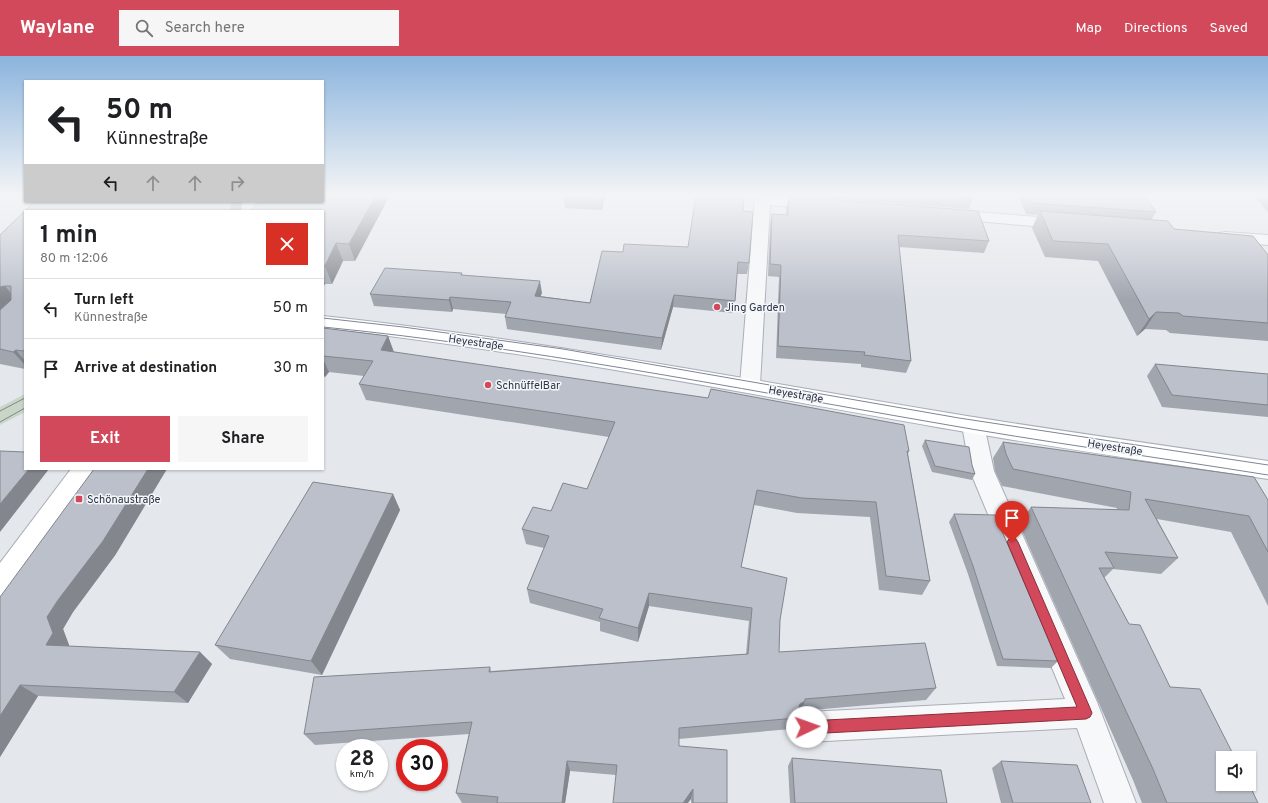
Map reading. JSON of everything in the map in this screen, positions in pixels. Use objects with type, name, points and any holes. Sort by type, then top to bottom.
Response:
[{"type":"street","points":[[750,385],[761,230]]},
{"type":"street","points":[[1212,236],[1268,240]]},
{"type":"street","name":"Heyestraße","points":[[324,322],[578,356],[973,425],[1268,470]]},
{"type":"street","points":[[973,425],[982,470],[1086,713],[1120,803]]},
{"type":"street","points":[[0,584],[83,470]]},
{"type":"street","points":[[807,727],[1086,713]]},
{"type":"green space","points":[[24,395],[24,413],[0,425],[0,407]]},
{"type":"building","points":[[5,230],[24,230],[23,351],[16,350],[13,352],[0,349],[0,310],[11,300],[11,286],[0,287],[0,235]]},
{"type":"building","points":[[324,230],[357,230],[349,244],[336,243],[325,266]]},
{"type":"building","points":[[691,230],[752,230],[749,263],[738,262],[735,301],[674,295],[662,338],[505,317],[511,302],[450,297],[449,300],[370,294],[385,268],[462,273],[461,275],[540,281],[535,296],[590,303],[602,251],[623,252],[624,244],[688,247]]},
{"type":"building","points":[[771,230],[985,230],[989,241],[898,235],[911,361],[864,355],[865,352],[778,346],[781,265],[770,264]]},
{"type":"building","points":[[1048,230],[1184,230],[1253,236],[1268,255],[1268,323],[1183,316],[1179,313],[1156,312],[1149,319],[1108,244],[1053,241]]},
{"type":"building","points":[[324,328],[388,336],[381,350],[708,398],[711,389],[904,425],[909,451],[907,451],[930,581],[886,576],[876,502],[802,498],[757,490],[741,567],[787,578],[780,620],[779,652],[925,643],[936,688],[805,699],[805,701],[800,704],[796,715],[797,718],[679,728],[679,746],[727,750],[727,803],[693,803],[693,789],[683,803],[613,803],[617,765],[567,761],[562,803],[497,803],[498,797],[456,793],[472,722],[304,734],[314,677],[490,667],[489,672],[748,654],[752,608],[649,593],[638,628],[599,618],[603,609],[527,589],[549,536],[522,529],[533,507],[551,511],[563,483],[587,489],[615,422],[359,384],[373,361],[324,356]]},
{"type":"building","points":[[1155,364],[1268,374],[1268,405],[1172,395]]},
{"type":"building","points":[[925,440],[969,447],[975,474],[935,466]]},
{"type":"building","points":[[1003,442],[1254,477],[1268,500],[1268,552],[1249,516],[1145,499],[1178,558],[1105,552],[1114,568],[1099,568],[1129,624],[1140,625],[1170,687],[1200,689],[1231,751],[1216,751],[1216,791],[1252,791],[1258,803],[1167,803],[1153,769],[1031,507],[1129,510],[1131,492],[1013,469],[1006,454]]},
{"type":"building","points":[[0,451],[24,452],[24,470],[28,470],[0,504]]},
{"type":"building","points":[[93,470],[147,470],[103,541],[58,600],[47,617],[53,633],[46,645],[200,652],[174,692],[20,685],[0,716],[0,597]]},
{"type":"building","points":[[313,482],[393,494],[311,661],[215,645]]},
{"type":"building","points":[[954,514],[995,515],[1058,661],[1003,659],[973,566]]},
{"type":"building","points":[[792,758],[941,770],[947,803],[795,803]]},
{"type":"building","points":[[1001,761],[1077,765],[1091,803],[1013,803]]},
{"type":"tram line","points":[[324,318],[403,327],[563,349],[959,418],[1268,465]]},
{"type":"tram line","points":[[324,327],[476,345],[628,369],[1057,443],[1268,475]]},
{"type":"tram line","points":[[0,411],[24,399]]},
{"type":"tram line","points":[[0,422],[24,409]]},
{"type":"place","name":"Jing Garden","points":[[717,307]]},
{"type":"place","name":"SchnüffelBar","points":[[488,385]]},
{"type":"place","name":"Schönaustraße","points":[[79,499]]},
{"type":"route","points":[[807,727],[1086,713],[1012,542]]}]
